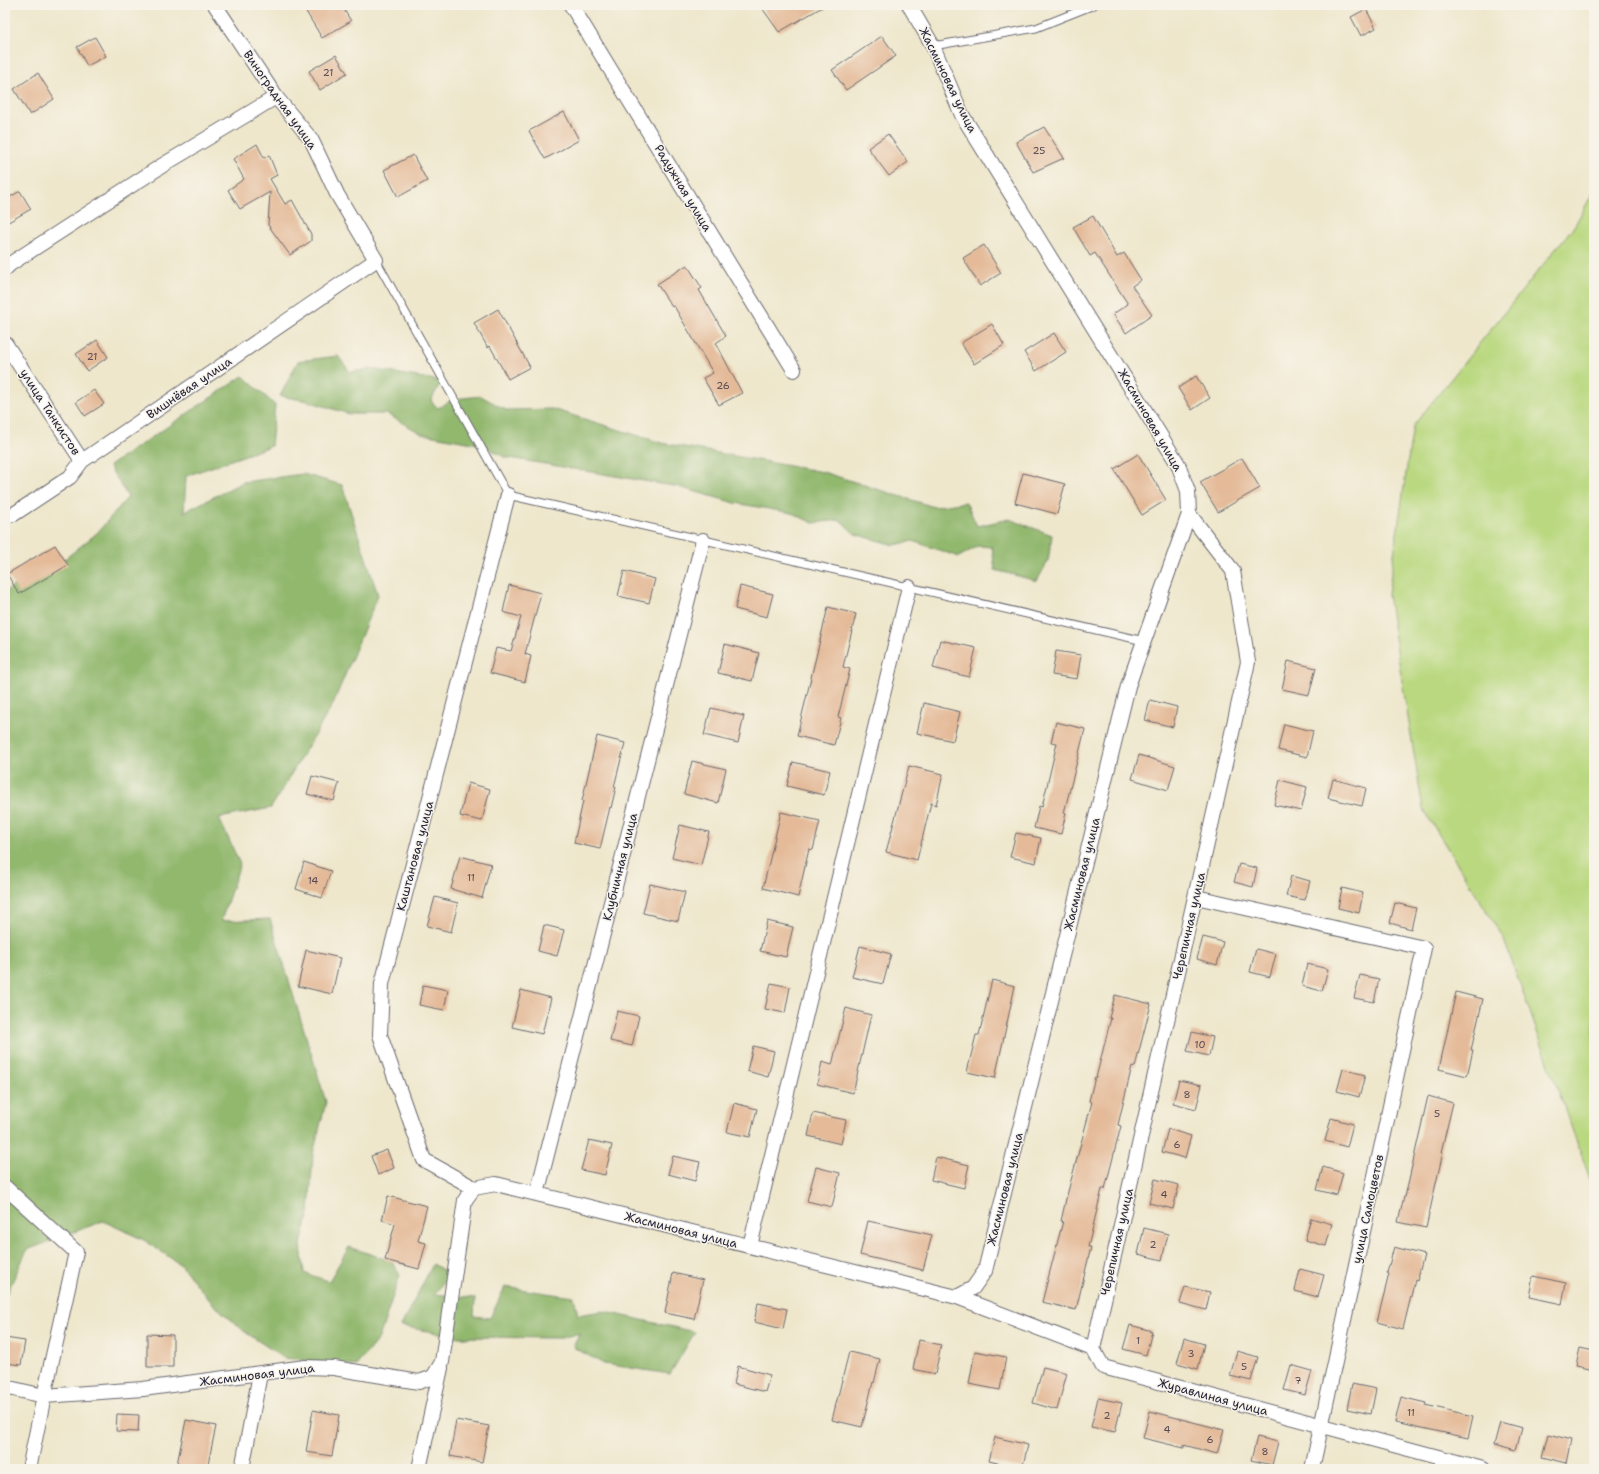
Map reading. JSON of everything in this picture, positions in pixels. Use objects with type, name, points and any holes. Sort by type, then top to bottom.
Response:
[{"type":"street","name":"Виноградная улица","points":[[215,5],[276,97],[311,139],[337,194],[376,260]]},
{"type":"street","name":"Радужная улица","points":[[572,5],[794,370]]},
{"type":"street","name":"Жасминовая улица","points":[[5,1387],[44,1396],[143,1389],[305,1367],[334,1368],[419,1382],[433,1377],[442,1362],[465,1200],[474,1188],[496,1184],[957,1297],[973,1288],[985,1271],[1128,686],[1189,514],[1188,491],[1178,464],[962,115],[933,46],[909,5]]},
{"type":"street","points":[[5,269],[16,260],[164,165],[276,97]]},
{"type":"street","name":"Вишнёвая улица","points":[[5,516],[14,514],[70,477],[82,461],[376,260]]},
{"type":"street","name":"улица Танкистов","points":[[5,344],[82,461]]},
{"type":"street","name":"Каштановая улица","points":[[474,1188],[424,1160],[380,1035],[382,984],[508,495]]},
{"type":"street","name":"Черепичная улица","points":[[1093,1349],[1248,662],[1233,572],[1189,514]]},
{"type":"street","name":"Клубничная улица","points":[[537,1194],[703,540]]},
{"type":"street","points":[[750,1246],[909,587]]},
{"type":"street","name":"улица Самоцветов","points":[[1196,897],[1424,948],[1312,1469]]},
{"type":"street","points":[[5,1186],[76,1252],[29,1469]]},
{"type":"street","points":[[957,1297],[1093,1349]]},
{"type":"street","name":"Журавлиная улица","points":[[1093,1349],[1103,1367],[1483,1469]]},
{"type":"street","points":[[419,1469],[442,1362]]},
{"type":"street","points":[[242,1469],[260,1374]]},
{"type":"lane","points":[[933,46],[1036,28],[1094,5]]},
{"type":"lane","points":[[376,260],[508,495],[1144,641]]},
{"type":"green space","points":[[1594,191],[1594,1190],[1503,937],[1423,809],[1388,595],[1413,426],[1575,225]]},
{"type":"green space","points":[[338,356],[350,372],[371,369],[441,381],[431,401],[438,408],[454,399],[481,396],[506,410],[552,409],[662,443],[823,472],[934,507],[966,502],[977,526],[1009,519],[1052,535],[1048,561],[1037,581],[995,570],[992,547],[978,546],[959,557],[913,541],[894,545],[855,534],[840,520],[813,523],[792,513],[735,503],[679,487],[504,457],[484,445],[422,434],[387,414],[349,414],[308,401],[280,396],[298,361]]},
{"type":"green space","points":[[243,376],[275,405],[271,446],[186,476],[184,512],[243,482],[303,474],[342,485],[378,595],[333,704],[271,808],[219,818],[240,864],[221,921],[270,919],[326,1102],[313,1154],[309,1213],[301,1244],[304,1273],[329,1281],[349,1247],[391,1261],[400,1275],[379,1338],[356,1366],[284,1358],[245,1332],[212,1303],[181,1265],[144,1240],[103,1221],[27,1250],[7,1293],[5,1293],[5,592],[38,568],[66,558],[97,533],[128,497],[109,466]]},
{"type":"green space","points":[[433,1264],[451,1275],[434,1294],[475,1298],[474,1316],[490,1318],[505,1287],[574,1297],[578,1315],[602,1311],[695,1332],[670,1374],[604,1364],[573,1347],[580,1333],[561,1338],[459,1337],[401,1326]]},
{"type":"building","points":[[302,5],[341,5],[351,21],[322,38]]},
{"type":"building","points":[[760,5],[826,5],[779,32]]},
{"type":"building","points":[[1366,9],[1376,28],[1361,36],[1351,17]]},
{"type":"building","points":[[882,36],[896,56],[846,90],[832,70]]},
{"type":"building","points":[[95,37],[106,56],[87,66],[77,47]]},
{"type":"building","points":[[336,55],[347,73],[320,90],[309,71]]},
{"type":"building","points":[[38,73],[54,99],[30,115],[14,89]]},
{"type":"building","points":[[564,112],[579,140],[545,159],[529,131]]},
{"type":"building","points":[[1044,127],[1064,158],[1033,172],[1016,142]]},
{"type":"building","points":[[888,134],[908,162],[889,176],[868,148]]},
{"type":"building","points":[[257,144],[264,158],[269,155],[277,175],[270,179],[285,204],[292,200],[311,234],[311,241],[290,255],[268,225],[270,192],[240,209],[228,190],[244,179],[233,159]]},
{"type":"building","points":[[413,155],[427,181],[398,197],[384,170]]},
{"type":"building","points":[[20,191],[31,209],[5,224],[5,200]]},
{"type":"building","points":[[1093,216],[1117,257],[1124,253],[1141,280],[1132,286],[1152,315],[1126,333],[1113,314],[1128,304],[1095,253],[1090,256],[1073,227]]},
{"type":"building","points":[[984,245],[1001,273],[980,286],[963,258]]},
{"type":"building","points":[[687,265],[702,288],[699,290],[726,336],[716,343],[742,393],[719,405],[703,378],[713,373],[674,306],[672,307],[657,284]]},
{"type":"building","points":[[498,309],[530,367],[508,379],[490,346],[488,348],[474,323]]},
{"type":"building","points":[[992,324],[1004,345],[974,364],[961,343]]},
{"type":"building","points":[[1054,333],[1066,352],[1036,371],[1024,352]]},
{"type":"building","points":[[97,340],[108,357],[87,371],[76,354]]},
{"type":"building","points":[[1196,376],[1210,398],[1192,410],[1178,388]]},
{"type":"building","points":[[94,390],[104,404],[85,416],[76,402]]},
{"type":"building","points":[[1138,454],[1166,500],[1142,515],[1114,469]]},
{"type":"building","points":[[1242,458],[1260,488],[1218,512],[1200,482]]},
{"type":"building","points":[[1023,473],[1065,484],[1057,514],[1015,503]]},
{"type":"building","points":[[55,545],[68,565],[19,594],[7,574]]},
{"type":"building","points":[[624,571],[655,579],[649,603],[618,596]]},
{"type":"building","points":[[509,585],[541,593],[525,654],[531,656],[525,682],[490,673],[496,648],[511,651],[521,617],[503,612]]},
{"type":"building","points":[[740,586],[773,594],[767,617],[735,609]]},
{"type":"building","points":[[828,607],[856,614],[843,667],[850,669],[838,717],[841,718],[834,745],[797,736]]},
{"type":"building","points":[[940,640],[976,648],[969,677],[933,668]]},
{"type":"building","points":[[725,644],[759,653],[752,681],[718,673]]},
{"type":"building","points":[[1056,651],[1081,655],[1077,679],[1052,675]]},
{"type":"building","points":[[1288,661],[1316,668],[1309,695],[1282,689]]},
{"type":"building","points":[[1150,700],[1177,707],[1173,727],[1145,720]]},
{"type":"building","points":[[924,703],[960,712],[953,741],[917,733]]},
{"type":"building","points":[[711,708],[744,716],[738,743],[704,735]]},
{"type":"building","points":[[1056,722],[1085,729],[1064,813],[1066,813],[1061,834],[1034,828],[1039,806],[1042,807],[1057,743],[1051,742]]},
{"type":"building","points":[[1284,724],[1313,731],[1307,757],[1278,750]]},
{"type":"building","points":[[597,736],[625,743],[614,787],[616,787],[600,849],[574,843]]},
{"type":"building","points":[[1139,755],[1175,766],[1168,790],[1132,779]]},
{"type":"building","points":[[692,761],[726,769],[718,803],[684,794]]},
{"type":"building","points":[[793,762],[830,771],[824,795],[787,786]]},
{"type":"building","points":[[909,766],[943,774],[936,805],[931,803],[917,860],[886,852]]},
{"type":"building","points":[[312,776],[339,783],[334,801],[307,794]]},
{"type":"building","points":[[1333,779],[1366,788],[1362,806],[1328,798]]},
{"type":"building","points":[[1280,780],[1307,787],[1301,811],[1274,805]]},
{"type":"building","points":[[468,783],[490,789],[482,821],[460,816]]},
{"type":"building","points":[[781,812],[820,821],[813,850],[809,849],[798,897],[763,888]]},
{"type":"building","points":[[680,825],[709,832],[701,865],[672,858]]},
{"type":"building","points":[[1016,833],[1041,838],[1036,863],[1010,857]]},
{"type":"building","points":[[460,856],[491,864],[482,898],[451,889]]},
{"type":"building","points":[[304,862],[331,871],[322,898],[296,889]]},
{"type":"building","points":[[1239,864],[1257,868],[1253,887],[1234,882]]},
{"type":"building","points":[[1291,876],[1310,881],[1305,900],[1286,896]]},
{"type":"building","points":[[650,884],[685,892],[678,921],[643,913]]},
{"type":"building","points":[[1342,888],[1363,893],[1359,913],[1338,908]]},
{"type":"building","points":[[435,897],[458,903],[451,932],[427,926]]},
{"type":"building","points":[[1395,903],[1416,908],[1411,929],[1390,923]]},
{"type":"building","points":[[767,921],[793,927],[786,957],[760,951]]},
{"type":"building","points":[[544,925],[564,930],[557,956],[538,951]]},
{"type":"building","points":[[1203,937],[1223,942],[1217,965],[1197,959]]},
{"type":"building","points":[[860,946],[891,954],[883,984],[852,977]]},
{"type":"building","points":[[1256,949],[1276,954],[1270,977],[1250,972]]},
{"type":"building","points":[[306,950],[340,958],[332,994],[298,986]]},
{"type":"building","points":[[1307,964],[1328,969],[1322,991],[1302,986]]},
{"type":"building","points":[[1360,975],[1379,979],[1374,1002],[1354,998]]},
{"type":"building","points":[[992,980],[1015,986],[995,1078],[967,1072],[976,1035],[979,1035]]},
{"type":"building","points":[[771,983],[790,987],[785,1013],[765,1009]]},
{"type":"building","points":[[423,985],[448,990],[444,1010],[419,1005]]},
{"type":"building","points":[[521,990],[551,998],[542,1034],[512,1027]]},
{"type":"building","points":[[1456,992],[1483,999],[1471,1050],[1473,1050],[1467,1076],[1439,1069]]},
{"type":"building","points":[[1115,995],[1151,1004],[1135,1067],[1132,1066],[1118,1125],[1121,1126],[1105,1189],[1102,1189],[1088,1247],[1091,1247],[1076,1310],[1042,1302],[1063,1221],[1061,1221],[1066,1199],[1092,1102],[1089,1101],[1111,1018],[1109,1018]]},
{"type":"building","points":[[846,1008],[871,1015],[853,1093],[817,1084],[822,1062],[832,1065]]},
{"type":"building","points":[[617,1011],[639,1016],[632,1046],[610,1041]]},
{"type":"building","points":[[1192,1032],[1213,1037],[1209,1056],[1187,1051]]},
{"type":"building","points":[[753,1046],[774,1051],[768,1077],[747,1071]]},
{"type":"building","points":[[1343,1069],[1365,1075],[1359,1097],[1337,1091]]},
{"type":"building","points":[[1179,1080],[1202,1085],[1196,1109],[1173,1103]]},
{"type":"building","points":[[1428,1096],[1453,1103],[1441,1152],[1443,1152],[1426,1228],[1398,1222]]},
{"type":"building","points":[[734,1103],[757,1109],[750,1137],[727,1132]]},
{"type":"building","points":[[813,1113],[846,1120],[841,1144],[808,1136]]},
{"type":"building","points":[[1331,1118],[1353,1124],[1347,1147],[1325,1141]]},
{"type":"building","points":[[1168,1129],[1191,1136],[1185,1158],[1162,1152]]},
{"type":"building","points":[[589,1140],[612,1145],[605,1175],[581,1170]]},
{"type":"building","points":[[387,1150],[394,1168],[378,1175],[371,1156]]},
{"type":"building","points":[[673,1156],[700,1162],[695,1181],[668,1174]]},
{"type":"building","points":[[936,1157],[969,1165],[964,1188],[931,1180]]},
{"type":"building","points":[[816,1167],[840,1173],[832,1207],[807,1201]]},
{"type":"building","points":[[1323,1167],[1343,1173],[1337,1195],[1317,1190]]},
{"type":"building","points":[[1155,1179],[1179,1185],[1173,1209],[1149,1203]]},
{"type":"building","points":[[388,1196],[427,1206],[418,1241],[426,1243],[419,1269],[385,1260],[395,1224],[382,1220]]},
{"type":"building","points":[[1311,1218],[1332,1224],[1326,1246],[1305,1240]]},
{"type":"building","points":[[868,1221],[932,1235],[923,1270],[860,1255]]},
{"type":"building","points":[[1144,1228],[1168,1234],[1162,1260],[1138,1254]]},
{"type":"building","points":[[1394,1247],[1424,1255],[1417,1281],[1415,1280],[1403,1329],[1377,1322]]},
{"type":"building","points":[[1300,1269],[1324,1275],[1318,1297],[1295,1291]]},
{"type":"building","points":[[673,1273],[703,1280],[694,1319],[665,1313]]},
{"type":"building","points":[[1533,1276],[1566,1283],[1562,1304],[1529,1297]]},
{"type":"building","points":[[1185,1287],[1210,1292],[1206,1310],[1180,1303]]},
{"type":"building","points":[[758,1303],[787,1309],[783,1329],[754,1322]]},
{"type":"building","points":[[1130,1325],[1152,1331],[1146,1355],[1123,1349]]},
{"type":"building","points":[[147,1334],[173,1335],[173,1367],[147,1367]]},
{"type":"building","points":[[5,1338],[25,1341],[21,1365],[5,1363]]},
{"type":"building","points":[[1184,1338],[1204,1344],[1198,1369],[1177,1363]]},
{"type":"building","points":[[919,1340],[941,1345],[935,1374],[913,1369]]},
{"type":"building","points":[[1580,1348],[1594,1351],[1594,1370],[1576,1366]]},
{"type":"building","points":[[975,1351],[1006,1357],[1000,1390],[969,1384]]},
{"type":"building","points":[[1237,1351],[1258,1357],[1251,1381],[1230,1376]]},
{"type":"building","points":[[849,1352],[880,1359],[862,1427],[832,1420]]},
{"type":"building","points":[[1291,1365],[1312,1371],[1305,1395],[1284,1390]]},
{"type":"building","points":[[738,1366],[770,1375],[765,1392],[734,1384]]},
{"type":"building","points":[[1043,1367],[1067,1373],[1057,1410],[1033,1403]]},
{"type":"building","points":[[1352,1384],[1376,1389],[1371,1414],[1347,1409]]},
{"type":"building","points":[[1401,1397],[1426,1403],[1425,1405],[1473,1416],[1468,1438],[1395,1422]]},
{"type":"building","points":[[1098,1398],[1122,1403],[1115,1432],[1091,1427]]},
{"type":"building","points":[[313,1410],[339,1415],[332,1456],[306,1452]]},
{"type":"building","points":[[1150,1411],[1224,1430],[1217,1454],[1184,1445],[1184,1448],[1143,1438]]},
{"type":"building","points":[[117,1414],[139,1415],[138,1432],[116,1431]]},
{"type":"building","points":[[186,1420],[216,1426],[207,1469],[176,1469]]},
{"type":"building","points":[[456,1420],[489,1426],[482,1462],[450,1456]]},
{"type":"building","points":[[1500,1422],[1522,1428],[1516,1451],[1494,1445]]},
{"type":"building","points":[[1548,1434],[1572,1440],[1567,1463],[1542,1457]]},
{"type":"building","points":[[995,1437],[1028,1445],[1022,1469],[989,1461]]},
{"type":"building","points":[[1257,1437],[1278,1442],[1272,1465],[1251,1460]]}]
